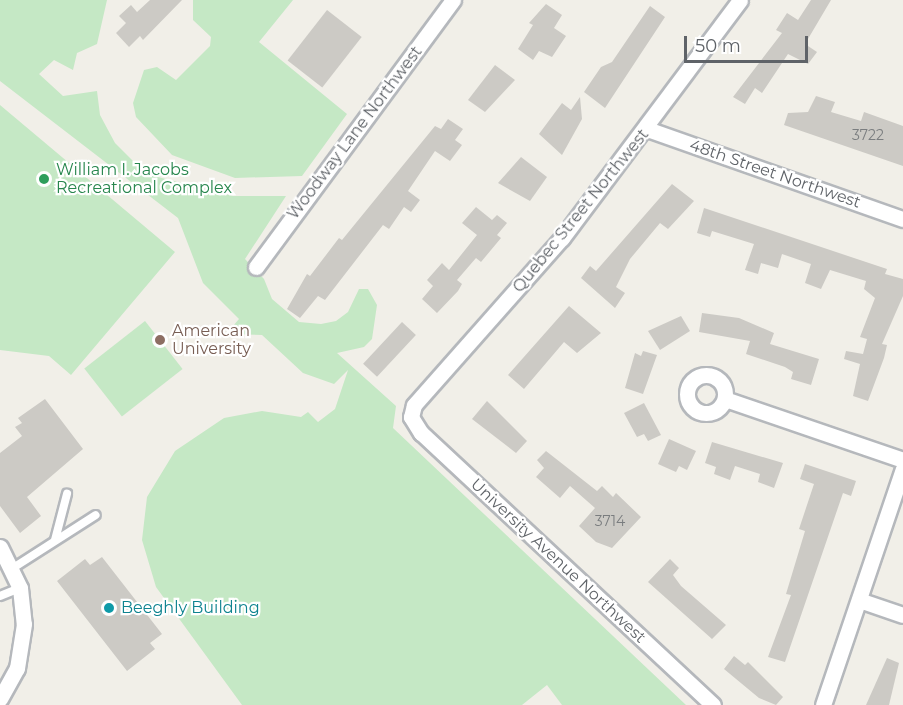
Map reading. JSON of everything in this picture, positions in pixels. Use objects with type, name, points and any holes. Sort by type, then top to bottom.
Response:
[{"type":"street","name":"Woodway Lane Northwest","points":[[256,267],[453,0]]},
{"type":"street","name":"Quebec Street Northwest","points":[[411,411],[543,261],[647,129],[740,0]]},
{"type":"street","name":"48th Street Northwest","points":[[647,129],[903,219]]},
{"type":"street","points":[[725,399],[903,460]]},
{"type":"street","name":"University Avenue Northwest","points":[[411,411],[421,433],[713,705]]},
{"type":"street","points":[[823,705],[903,469]]},
{"type":"street","points":[[0,547],[13,568],[20,588],[24,624],[21,653],[0,699]]},
{"type":"street","points":[[859,600],[903,615]]},
{"type":"lane","points":[[56,540],[67,494]]},
{"type":"lane","points":[[13,568],[96,515]]},
{"type":"lane","points":[[0,596],[20,588]]},
{"type":"green space","points":[[0,0],[107,0],[97,44],[77,53],[73,70],[54,60],[39,74],[63,96],[97,91],[100,115],[115,143],[146,174],[233,196],[286,196],[245,259],[264,279],[272,299],[299,322],[321,324],[336,321],[348,312],[359,289],[368,289],[377,305],[372,339],[364,347],[337,353],[396,406],[393,428],[686,705],[562,705],[547,685],[522,705],[242,705],[156,587],[142,540],[147,497],[175,451],[224,418],[262,411],[301,417],[308,412],[318,422],[335,409],[348,370],[334,384],[303,373],[262,335],[226,334],[239,319],[203,283],[178,218],[0,81]]},
{"type":"green space","points":[[193,0],[293,0],[259,42],[347,114],[302,176],[235,178],[172,155],[136,117],[133,103],[144,70],[157,67],[176,80],[210,46],[211,37],[193,20]]},
{"type":"green space","name":"William I. Jacobs Recreational Complex","points":[[0,105],[175,252],[71,375],[49,356],[0,350]]},
{"type":"green space","points":[[145,321],[183,369],[122,416],[84,368]]},
{"type":"building","points":[[150,0],[182,0],[143,40],[140,36],[129,47],[116,33],[126,23],[119,16],[131,5],[137,12]]},
{"type":"building","points":[[811,0],[831,0],[805,44],[817,52],[808,64],[788,54],[762,93],[755,88],[745,104],[733,97],[782,33],[776,30],[787,13],[798,20]]},
{"type":"building","points":[[546,4],[562,15],[554,28],[566,36],[552,57],[539,51],[533,60],[518,49],[533,25],[529,23]]},
{"type":"building","points":[[650,6],[665,17],[605,108],[584,92],[601,67],[612,62]]},
{"type":"building","points":[[327,10],[362,37],[322,88],[288,60]]},
{"type":"building","points":[[495,65],[515,80],[485,112],[468,100]]},
{"type":"building","points":[[816,96],[835,102],[831,112],[861,121],[864,112],[903,126],[903,166],[784,125],[788,113],[808,112]]},
{"type":"building","points":[[580,97],[582,119],[562,155],[539,134],[562,103],[571,110]]},
{"type":"building","points":[[448,119],[463,129],[455,140],[462,145],[450,161],[435,151],[408,191],[420,200],[411,212],[404,207],[389,229],[383,225],[325,300],[318,296],[300,318],[287,309],[307,274],[310,276],[339,238],[342,240],[435,126],[441,129]]},
{"type":"building","points":[[521,157],[547,177],[530,201],[498,183]]},
{"type":"building","points":[[672,184],[694,201],[668,229],[660,223],[630,259],[616,287],[625,293],[615,308],[581,278],[590,266],[596,271]]},
{"type":"building","points":[[476,207],[492,220],[497,215],[507,223],[497,235],[501,238],[481,262],[476,258],[457,280],[462,284],[458,291],[437,313],[422,299],[433,286],[427,280],[442,263],[449,270],[477,235],[462,223]]},
{"type":"building","points":[[704,208],[887,269],[885,274],[903,279],[903,296],[882,344],[887,345],[884,358],[868,401],[853,396],[860,364],[844,359],[846,351],[863,354],[867,339],[860,337],[875,298],[864,289],[866,281],[830,270],[821,289],[805,283],[811,264],[782,254],[778,268],[761,263],[758,274],[745,270],[754,244],[712,231],[710,237],[697,233]]},
{"type":"building","points":[[569,306],[601,333],[577,353],[564,342],[524,389],[508,375]]},
{"type":"building","points":[[702,313],[739,318],[774,333],[770,344],[819,359],[811,385],[791,379],[793,372],[785,367],[746,354],[750,341],[699,332]]},
{"type":"building","points":[[681,316],[690,331],[660,350],[648,331]]},
{"type":"building","points":[[402,322],[416,335],[377,377],[363,364]]},
{"type":"building","points":[[643,351],[657,355],[643,394],[625,388],[635,353],[641,356]]},
{"type":"building","points":[[45,399],[83,449],[27,497],[41,516],[20,533],[0,506],[0,453],[22,436],[15,427],[22,423],[18,418]]},
{"type":"building","points":[[487,401],[527,441],[516,453],[472,419]]},
{"type":"building","points":[[644,403],[661,435],[648,441],[644,434],[637,437],[624,413]]},
{"type":"building","points":[[669,439],[696,451],[687,470],[679,466],[676,472],[658,464]]},
{"type":"building","points":[[712,442],[783,463],[774,488],[758,482],[760,474],[735,466],[730,480],[714,474],[716,467],[705,463]]},
{"type":"building","points":[[546,451],[597,491],[602,486],[613,497],[616,493],[641,517],[612,548],[596,542],[579,526],[595,508],[570,486],[560,498],[536,477],[544,468],[537,460]]},
{"type":"building","points":[[805,464],[856,481],[851,496],[843,493],[785,662],[768,657],[791,595],[786,594],[805,531],[799,529],[814,484],[800,479]]},
{"type":"building","name":"Beeghly Building","points":[[102,557],[162,634],[150,643],[155,649],[127,671],[57,581],[85,559],[90,565]]},
{"type":"building","points":[[670,559],[679,568],[673,575],[681,586],[726,625],[712,639],[648,582]]},
{"type":"building","points":[[734,656],[745,665],[748,662],[783,697],[776,705],[759,698],[724,669]]},
{"type":"building","points":[[887,658],[899,663],[889,705],[866,705]]},
{"type":"place","name":"William I. Jacobs Recreational Complex","points":[[44,179]]},
{"type":"place","name":"American University","points":[[160,340]]},
{"type":"place","name":"Beeghly Building","points":[[109,608]]}]
